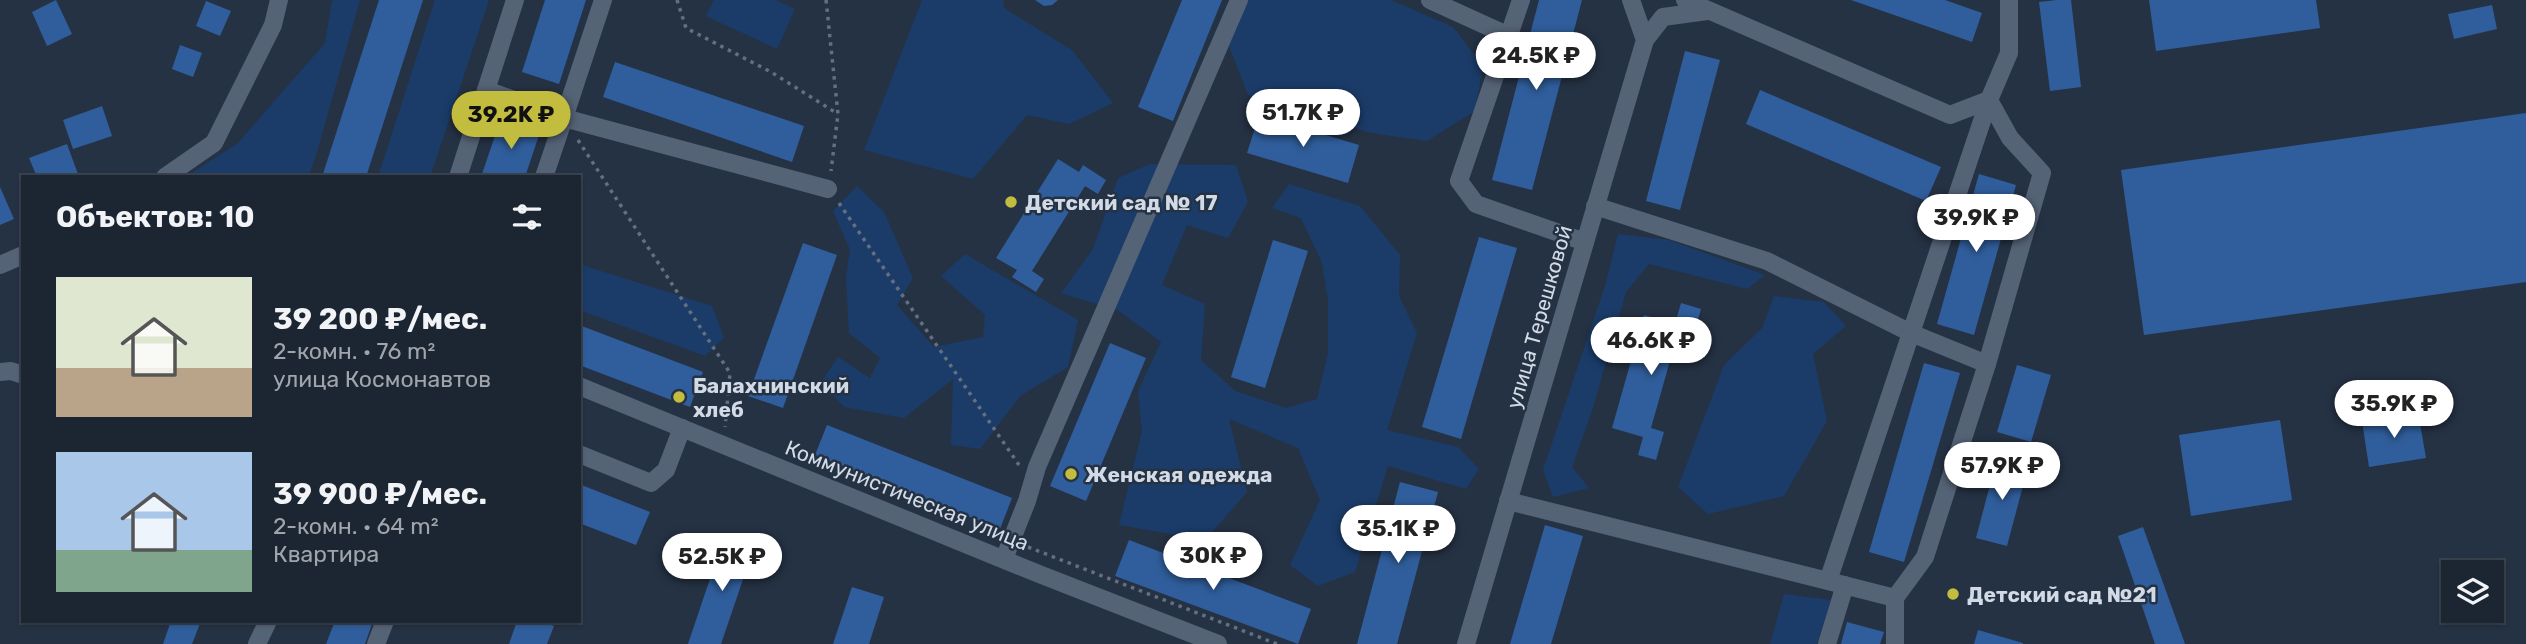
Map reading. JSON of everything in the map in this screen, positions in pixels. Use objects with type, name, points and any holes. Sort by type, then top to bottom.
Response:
[{"type":"street","points":[[168,175],[214,143],[273,25],[279,0]]},
{"type":"street","points":[[459,175],[515,0]]},
{"type":"street","points":[[545,175],[603,0]]},
{"type":"street","points":[[1003,559],[1027,501],[1037,467],[1239,0]]},
{"type":"street","points":[[1430,0],[1509,36]]},
{"type":"street","points":[[1521,0],[1459,181],[1476,204],[1585,242]]},
{"type":"street","points":[[1685,0],[1950,115],[1989,100]]},
{"type":"street","points":[[1827,644],[1836,583],[1911,333],[1989,100],[2009,53],[2009,0]]},
{"type":"street","points":[[1634,1],[1645,40]]},
{"type":"street","points":[[1645,40],[1663,17],[1710,11]]},
{"type":"street","name":"улица Терешковой","points":[[1466,644],[1645,40]]},
{"type":"street","points":[[486,90],[564,118],[828,189]]},
{"type":"street","points":[[1895,644],[1895,598],[1924,557],[1987,365],[2042,173],[2010,138],[1989,100]]},
{"type":"street","points":[[1595,206],[1767,261],[1911,333],[1987,365]]},
{"type":"street","points":[[0,265],[21,256]]},
{"type":"street","points":[[0,372],[10,371],[21,374]]},
{"type":"street","name":"Коммунистическая улица","points":[[581,387],[1218,644]]},
{"type":"street","points":[[581,455],[651,483],[666,470],[682,428]]},
{"type":"street","points":[[1508,501],[1895,598]]},
{"type":"street","points":[[257,644],[267,623]]},
{"type":"street","points":[[376,644],[384,623]]},
{"type":"path","points":[[677,0],[686,27],[771,72],[838,114]]},
{"type":"path","points":[[826,0],[838,114],[828,189],[1022,470]]},
{"type":"path","points":[[564,118],[730,373],[724,429]]},
{"type":"path","points":[[1032,537],[1034,549]]},
{"type":"shaded area","points":[[332,0],[360,0],[309,175],[189,175],[238,143],[325,43]]},
{"type":"shaded area","points":[[435,0],[489,0],[431,175],[379,175]]},
{"type":"shaded area","points":[[714,0],[776,0],[795,9],[777,49],[706,16]]},
{"type":"shaded area","points":[[922,0],[1003,0],[1004,8],[1072,50],[1113,103],[1069,124],[1027,115],[973,179],[864,150]]},
{"type":"shaded area","points":[[1246,0],[1391,0],[1453,27],[1483,66],[1475,111],[1427,141],[1371,133],[1248,95],[1227,41]]},
{"type":"shaded area","points":[[1150,164],[1236,165],[1248,202],[1228,238],[1187,225],[1162,285],[1205,304],[1201,360],[1235,391],[1286,408],[1317,399],[1328,353],[1328,300],[1322,263],[1301,218],[1272,208],[1289,184],[1360,206],[1400,255],[1399,296],[1417,333],[1387,430],[1458,447],[1479,469],[1466,489],[1388,466],[1355,572],[1318,586],[1290,565],[1320,500],[1298,448],[1229,419],[1247,492],[1205,540],[1119,525],[1142,431],[1138,391],[1161,342],[1119,311],[1061,293],[1093,249],[1118,178]]},
{"type":"shaded area","points":[[857,186],[884,212],[913,278],[897,305],[934,347],[983,337],[985,315],[941,276],[965,254],[1078,320],[1068,367],[1020,396],[980,449],[951,445],[953,379],[904,418],[844,407],[821,382],[838,357],[870,378],[880,358],[849,333],[846,277],[850,250],[833,211]]},
{"type":"shaded area","points":[[1618,234],[1669,240],[1765,275],[1747,289],[1649,264],[1626,292],[1593,408],[1572,467],[1589,488],[1553,497],[1543,470],[1605,286]]},
{"type":"shaded area","points":[[581,265],[712,306],[724,338],[705,356],[581,311]]},
{"type":"shaded area","points":[[1774,296],[1824,302],[1846,326],[1813,354],[1827,421],[1784,496],[1708,514],[1678,487],[1724,365],[1762,328]]},
{"type":"shaded area","points":[[1784,594],[1831,600],[1817,644],[1770,644]]},
{"type":"building","points":[[56,0],[72,34],[47,46],[32,12]]},
{"type":"building","points":[[379,0],[423,0],[367,175],[323,175]]},
{"type":"building","points":[[545,0],[586,0],[559,84],[522,72]]},
{"type":"building","points":[[1035,0],[1058,0],[1052,5],[1044,6]]},
{"type":"building","points":[[1182,0],[1222,0],[1173,121],[1138,107]]},
{"type":"building","points":[[1539,0],[1582,0],[1532,190],[1492,180]]},
{"type":"building","points":[[1851,0],[1945,0],[1982,13],[1972,42]]},
{"type":"building","points":[[2071,0],[2081,87],[2050,91],[2039,2]]},
{"type":"building","points":[[2149,0],[2316,0],[2320,28],[2156,51]]},
{"type":"building","points":[[206,1],[231,11],[220,36],[196,26]]},
{"type":"building","points":[[2492,5],[2497,29],[2454,39],[2448,14]]},
{"type":"building","points":[[180,45],[202,53],[193,77],[172,69]]},
{"type":"building","points":[[1685,51],[1720,60],[1680,210],[1646,201]]},
{"type":"building","points":[[615,62],[804,126],[792,162],[603,97]]},
{"type":"building","points":[[1760,90],[1941,167],[1926,201],[1746,124]]},
{"type":"building","points":[[102,106],[112,136],[73,149],[63,120]]},
{"type":"building","points":[[2526,113],[2526,282],[2144,335],[2121,170]]},
{"type":"building","points":[[1259,115],[1359,145],[1348,183],[1247,153]]},
{"type":"building","points":[[501,118],[540,132],[526,175],[482,175]]},
{"type":"building","points":[[67,144],[78,175],[36,175],[29,158]]},
{"type":"building","points":[[1058,159],[1079,172],[1083,165],[1106,180],[1098,194],[1085,186],[1032,271],[1044,279],[1036,292],[1012,277],[1017,270],[996,258]]},
{"type":"building","points":[[1979,174],[2016,185],[1974,335],[1937,324]]},
{"type":"building","points":[[0,187],[14,219],[0,225]]},
{"type":"building","points":[[1479,237],[1517,248],[1461,439],[1422,427]]},
{"type":"building","points":[[1273,240],[1308,251],[1265,388],[1231,377]]},
{"type":"building","points":[[803,243],[837,255],[783,408],[748,396]]},
{"type":"building","points":[[1681,303],[1701,309],[1692,340],[1677,336],[1651,428],[1664,432],[1656,460],[1638,455],[1643,437],[1612,428],[1644,315],[1675,324]]},
{"type":"building","points":[[581,326],[703,372],[690,407],[581,366]]},
{"type":"building","points":[[1110,343],[1146,358],[1086,501],[1050,486]]},
{"type":"building","points":[[1924,363],[1960,373],[1904,562],[1869,552]]},
{"type":"building","points":[[2017,365],[2051,375],[2031,442],[1997,432]]},
{"type":"building","points":[[2418,412],[2426,458],[2369,467],[2362,421]]},
{"type":"building","points":[[2280,420],[2292,500],[2191,516],[2179,435]]},
{"type":"building","points":[[827,425],[1012,498],[1000,529],[815,455]]},
{"type":"building","points":[[1997,458],[2028,467],[2007,546],[1976,538]]},
{"type":"building","points":[[1400,482],[1438,492],[1397,644],[1357,644]]},
{"type":"building","points":[[581,485],[650,512],[636,545],[581,524]]},
{"type":"building","points":[[1545,525],[1583,536],[1551,644],[1510,644]]},
{"type":"building","points":[[2143,527],[2185,644],[2155,644],[2118,536]]},
{"type":"building","points":[[724,537],[754,547],[721,644],[688,644]]},
{"type":"building","points":[[1129,540],[1311,609],[1298,644],[1115,576]]},
{"type":"building","points":[[852,587],[884,597],[869,644],[833,644]]},
{"type":"building","points":[[1847,622],[1884,632],[1880,644],[1841,644]]},
{"type":"building","points":[[170,623],[200,623],[192,644],[163,644]]},
{"type":"building","points":[[334,623],[372,623],[365,644],[326,644]]},
{"type":"building","points":[[516,623],[546,623],[554,626],[547,644],[509,644]]},
{"type":"building","points":[[1978,630],[2023,643],[2023,644],[1974,644]]},
{"type":"place","name":"Детский сад № 17","points":[[1011,202]]},
{"type":"place","name":"Балахнинский хлеб","points":[[679,397]]},
{"type":"place","name":"Женская одежда","points":[[1071,474]]},
{"type":"place","name":"Детский сад №21","points":[[1953,594]]}]
